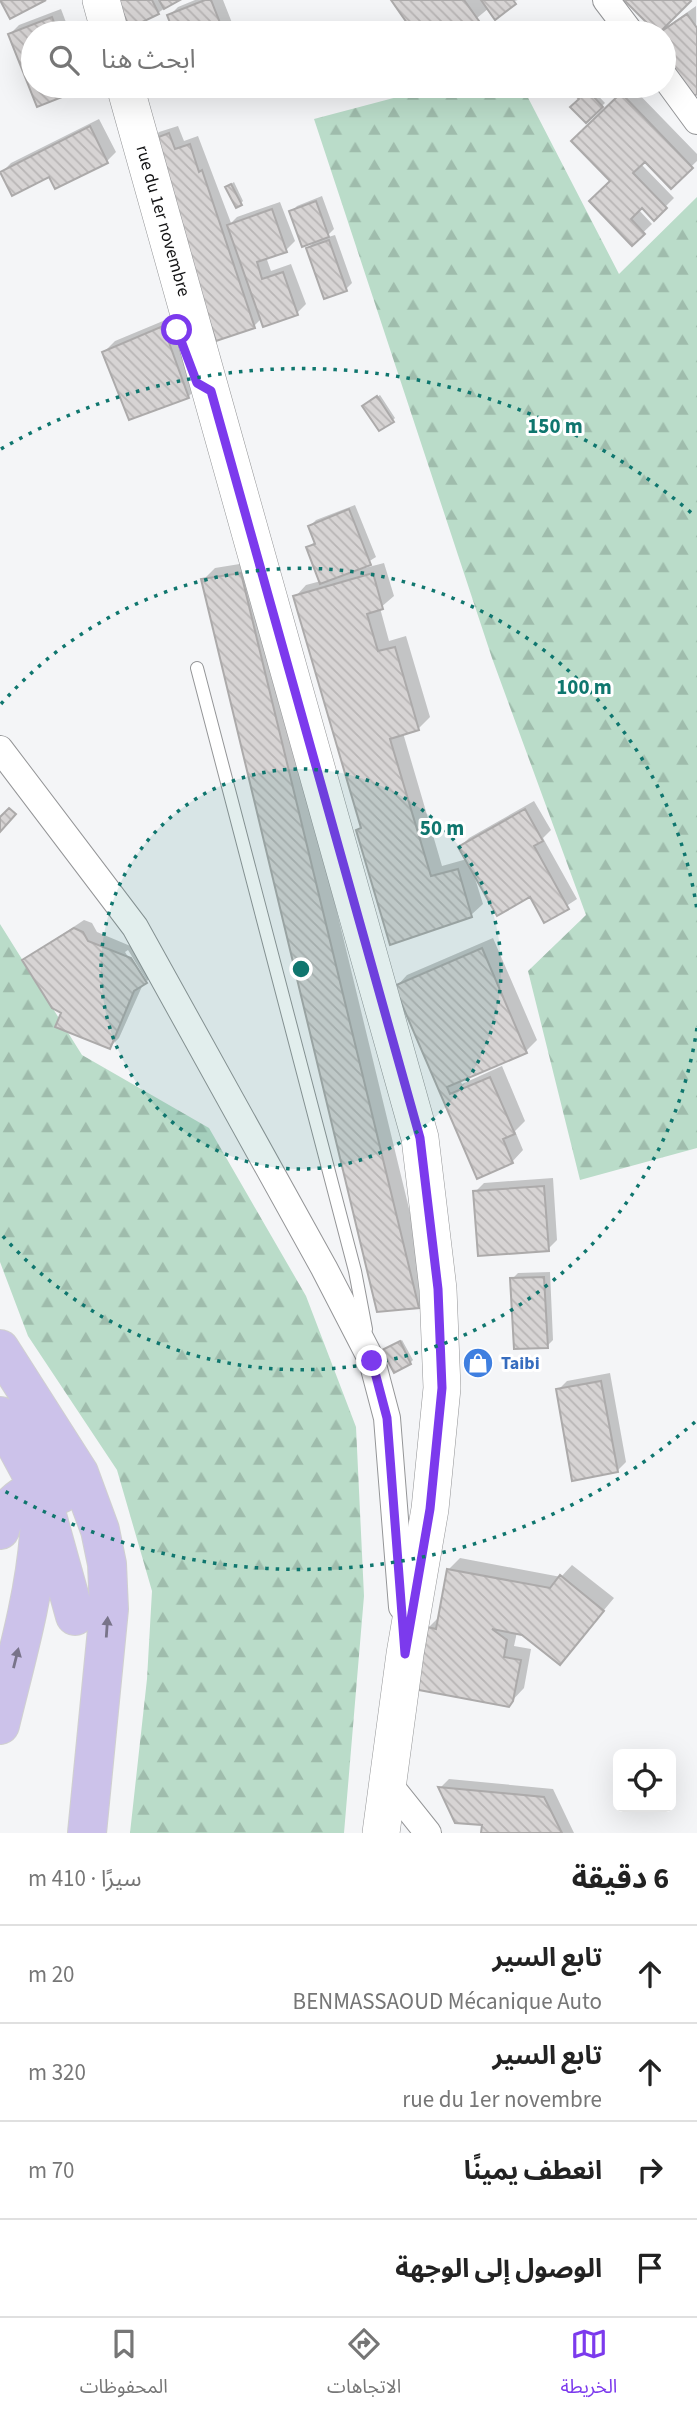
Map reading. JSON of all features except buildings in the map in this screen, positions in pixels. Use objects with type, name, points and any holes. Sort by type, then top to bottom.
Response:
[{"type":"main road","points":[[101,0],[107,21]]},
{"type":"main road","name":"rue du 1er novembre","points":[[128,98],[420,1138],[438,1289],[442,1388],[430,1509],[405,1654],[382,1833]]},
{"type":"main road","points":[[0,1349],[75,1616],[96,1744]]},
{"type":"main road","points":[[17,1408],[79,1473],[100,1530],[109,1583],[109,1609],[87,1833]]},
{"type":"main road","points":[[0,1725],[26,1619],[39,1536],[40,1490]]},
{"type":"main road","points":[[0,1530],[3,1518],[14,1502],[26,1493],[40,1490],[56,1492],[69,1499],[100,1530]]},
{"type":"main road","points":[[26,1619],[39,1606],[51,1600],[62,1604],[75,1616]]},
{"type":"street","points":[[606,0],[622,21]]},
{"type":"street","points":[[676,92],[697,121]]},
{"type":"street","points":[[0,749],[135,927],[372,1361],[387,1418],[405,1654]]},
{"type":"street","points":[[388,1783],[428,1833]]},
{"type":"lane","points":[[197,668],[355,1271],[372,1361]]},
{"type":"green space","points":[[394,98],[528,98],[619,274],[697,197],[697,1148],[580,1180],[528,971],[586,915],[492,658],[314,119]]},
{"type":"green space","points":[[0,924],[82,1055],[209,1128],[306,1296],[356,1427],[364,1596],[344,1833],[130,1833],[147,1679],[152,1591],[117,1470],[28,1336],[0,1262]]},
{"type":"place","name":"Taibi","points":[[478,1363]]},
{"type":"route","points":[[177,330],[197,383],[211,391],[420,1138],[438,1289],[442,1388],[430,1509],[405,1654],[397,1518],[387,1418],[372,1361]]}]
